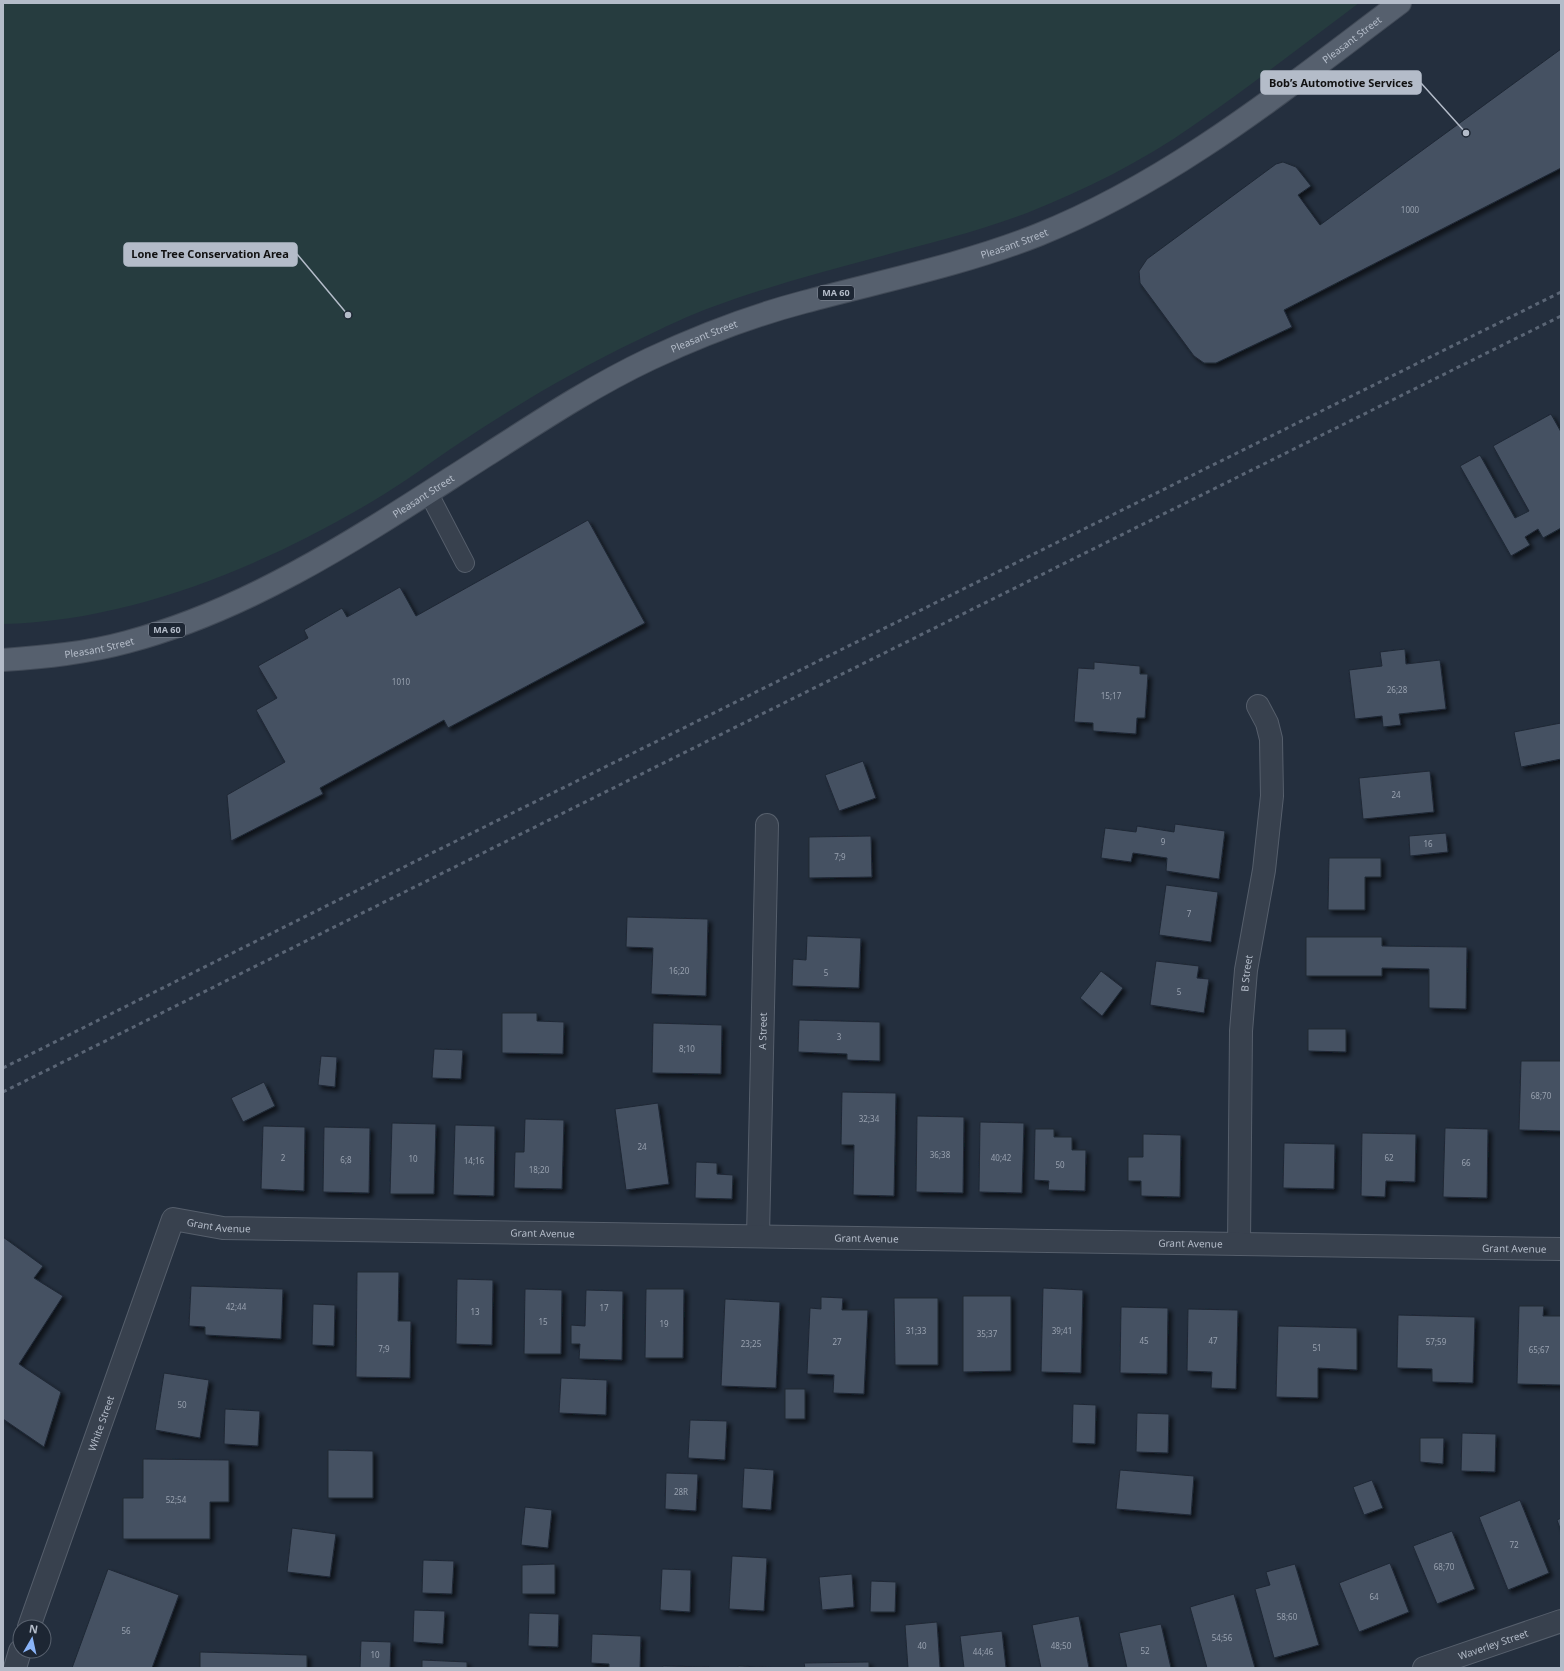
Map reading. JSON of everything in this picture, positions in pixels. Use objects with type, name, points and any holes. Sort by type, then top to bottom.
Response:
[{"type":"main road","name":"Pleasant Street","points":[[3,660],[95,650],[158,633],[192,621],[268,587],[380,523],[586,393],[642,363],[684,344],[758,316],[800,303],[914,274],[1001,248],[1035,236],[1105,205],[1174,167],[1208,144],[1400,3]]},
{"type":"street","name":"B Street","points":[[1239,1244],[1241,1031],[1243,1000],[1246,970],[1265,863],[1272,796],[1271,739],[1267,723],[1258,706]]},
{"type":"street","name":"A Street","points":[[758,1236],[768,825]]},
{"type":"street","name":"Grant Avenue","points":[[173,1219],[223,1228],[1561,1249]]},
{"type":"street","name":"White Street","points":[[32,1619],[173,1219]]},
{"type":"street","name":"Waverley Street","points":[[1424,1668],[1561,1621]]},
{"type":"lane","points":[[428,492],[465,563]]},
{"type":"green space","points":[[3,3],[1359,3],[1236,95],[1175,138],[1134,163],[1092,185],[1027,213],[991,225],[777,285],[715,306],[676,322],[615,351],[548,388],[482,428],[384,494],[331,525],[242,568],[196,586],[148,601],[100,613],[51,621],[3,624]]},
{"type":"building","points":[[1561,49],[1561,168],[1284,310],[1292,327],[1216,363],[1204,363],[1194,356],[1140,283],[1139,271],[1147,259],[1276,164],[1283,162],[1296,167],[1311,186],[1298,195],[1320,225]]},
{"type":"building","points":[[1551,414],[1561,432],[1561,528],[1543,538],[1538,529],[1525,537],[1530,545],[1511,556],[1460,466],[1480,455],[1515,518],[1529,511],[1493,446]]},
{"type":"building","points":[[588,520],[645,623],[448,728],[444,720],[320,788],[323,794],[231,841],[227,795],[285,762],[256,710],[277,698],[258,666],[308,638],[304,630],[342,608],[347,617],[400,587],[416,616]]},
{"type":"building","points":[[1405,649],[1406,664],[1440,660],[1446,709],[1399,714],[1401,725],[1383,727],[1382,716],[1355,719],[1349,670],[1382,666],[1380,652]]},
{"type":"building","points":[[1094,662],[1140,666],[1140,674],[1148,674],[1145,718],[1137,718],[1136,734],[1093,731],[1093,723],[1074,722],[1078,668],[1094,669]]},
{"type":"building","points":[[1561,723],[1561,759],[1521,767],[1514,732]]},
{"type":"building","points":[[863,761],[876,798],[839,811],[825,775]]},
{"type":"building","points":[[1430,771],[1434,812],[1363,819],[1359,778]]},
{"type":"building","points":[[1175,824],[1225,831],[1219,879],[1166,871],[1167,858],[1133,853],[1131,862],[1101,858],[1105,828],[1136,832],[1137,826],[1174,832]]},
{"type":"building","points":[[1446,833],[1448,852],[1410,856],[1409,836]]},
{"type":"building","points":[[871,836],[872,877],[809,878],[809,837]]},
{"type":"building","points":[[1329,858],[1381,858],[1381,877],[1365,877],[1365,910],[1328,910]]},
{"type":"building","points":[[1166,885],[1218,892],[1211,942],[1159,935]]},
{"type":"building","points":[[627,917],[708,919],[706,996],[651,994],[653,948],[626,947]]},
{"type":"building","points":[[807,936],[861,938],[859,988],[792,986],[793,959],[806,960]]},
{"type":"building","points":[[1306,937],[1382,937],[1382,946],[1467,947],[1466,1009],[1429,1008],[1429,969],[1382,968],[1382,976],[1306,976]]},
{"type":"building","points":[[1156,961],[1199,966],[1197,978],[1209,979],[1204,1013],[1150,1005]]},
{"type":"building","points":[[1101,971],[1123,988],[1102,1016],[1080,998]]},
{"type":"building","points":[[502,1013],[537,1013],[537,1021],[564,1022],[563,1054],[502,1053]]},
{"type":"building","points":[[799,1020],[880,1022],[880,1061],[847,1060],[847,1054],[798,1052]]},
{"type":"building","points":[[653,1023],[722,1025],[721,1074],[652,1073]]},
{"type":"building","points":[[1308,1029],[1346,1029],[1346,1052],[1308,1051]]},
{"type":"building","points":[[434,1049],[463,1050],[461,1079],[432,1078]]},
{"type":"building","points":[[321,1056],[337,1057],[335,1087],[318,1085]]},
{"type":"building","points":[[1521,1061],[1561,1061],[1561,1131],[1519,1130]]},
{"type":"building","points":[[264,1082],[275,1106],[243,1122],[231,1098]]},
{"type":"building","points":[[842,1092],[896,1093],[894,1196],[853,1195],[854,1145],[841,1145]]},
{"type":"building","points":[[658,1103],[669,1184],[626,1190],[615,1109]]},
{"type":"building","points":[[917,1116],[964,1117],[963,1193],[916,1192]]},
{"type":"building","points":[[525,1119],[564,1120],[562,1189],[514,1188],[515,1152],[524,1152]]},
{"type":"building","points":[[980,1122],[1024,1123],[1022,1193],[979,1192]]},
{"type":"building","points":[[392,1123],[436,1124],[434,1194],[390,1194]]},
{"type":"building","points":[[455,1125],[495,1126],[494,1196],[453,1195]]},
{"type":"building","points":[[263,1126],[305,1127],[304,1191],[261,1189]]},
{"type":"building","points":[[324,1127],[370,1128],[369,1193],[323,1192]]},
{"type":"building","points":[[1445,1128],[1488,1129],[1487,1198],[1443,1197]]},
{"type":"building","points":[[1035,1129],[1054,1129],[1054,1137],[1072,1137],[1072,1150],[1086,1150],[1085,1191],[1048,1190],[1049,1181],[1034,1180]]},
{"type":"building","points":[[1362,1133],[1416,1134],[1415,1182],[1386,1181],[1385,1197],[1361,1196]]},
{"type":"building","points":[[1143,1134],[1181,1135],[1180,1197],[1141,1196],[1141,1181],[1128,1181],[1128,1157],[1143,1157]]},
{"type":"building","points":[[1284,1143],[1335,1144],[1334,1189],[1283,1188]]},
{"type":"building","points":[[696,1162],[717,1163],[717,1174],[733,1175],[732,1199],[695,1198]]},
{"type":"building","points":[[3,1237],[43,1266],[34,1278],[63,1296],[19,1364],[61,1392],[44,1447],[3,1419]]},
{"type":"building","points":[[357,1272],[399,1272],[398,1321],[411,1321],[410,1378],[356,1377]]},
{"type":"building","points":[[457,1279],[493,1280],[492,1345],[456,1344]]},
{"type":"building","points":[[191,1286],[283,1289],[281,1339],[205,1335],[205,1327],[189,1326]]},
{"type":"building","points":[[1043,1288],[1083,1290],[1081,1373],[1041,1372]]},
{"type":"building","points":[[525,1289],[562,1290],[561,1354],[524,1354]]},
{"type":"building","points":[[646,1289],[684,1289],[683,1358],[645,1358]]},
{"type":"building","points":[[586,1290],[623,1291],[622,1360],[579,1359],[580,1344],[571,1344],[571,1325],[585,1326]]},
{"type":"building","points":[[963,1296],[1011,1296],[1011,1371],[963,1372]]},
{"type":"building","points":[[821,1297],[843,1298],[842,1310],[868,1310],[864,1394],[833,1393],[834,1375],[807,1374],[810,1308],[821,1309]]},
{"type":"building","points":[[894,1298],[938,1298],[938,1365],[895,1365]]},
{"type":"building","points":[[725,1299],[780,1302],[776,1388],[721,1386]]},
{"type":"building","points":[[313,1304],[335,1305],[334,1346],[312,1345]]},
{"type":"building","points":[[1519,1306],[1544,1306],[1543,1316],[1561,1316],[1561,1385],[1517,1384]]},
{"type":"building","points":[[1121,1307],[1168,1308],[1167,1374],[1120,1373]]},
{"type":"building","points":[[1188,1309],[1238,1310],[1236,1389],[1211,1388],[1212,1372],[1187,1371]]},
{"type":"building","points":[[1398,1315],[1475,1317],[1473,1383],[1432,1382],[1432,1369],[1397,1368]]},
{"type":"building","points":[[1278,1326],[1357,1328],[1357,1370],[1318,1368],[1318,1398],[1276,1397]]},
{"type":"building","points":[[164,1373],[209,1380],[200,1438],[155,1430]]},
{"type":"building","points":[[561,1378],[607,1380],[606,1415],[559,1413]]},
{"type":"building","points":[[785,1389],[805,1389],[805,1419],[785,1419]]},
{"type":"building","points":[[1073,1404],[1096,1405],[1095,1444],[1072,1443]]},
{"type":"building","points":[[225,1409],[260,1411],[258,1446],[224,1444]]},
{"type":"building","points":[[1137,1413],[1169,1414],[1168,1453],[1136,1452]]},
{"type":"building","points":[[690,1420],[727,1421],[725,1460],[688,1458]]},
{"type":"building","points":[[1462,1433],[1496,1434],[1495,1472],[1461,1471]]},
{"type":"building","points":[[1420,1438],[1444,1438],[1443,1464],[1420,1462]]},
{"type":"building","points":[[328,1450],[373,1451],[373,1498],[328,1498]]},
{"type":"building","points":[[143,1459],[229,1460],[229,1502],[210,1502],[210,1539],[123,1539],[123,1498],[143,1498]]},
{"type":"building","points":[[744,1468],[774,1470],[771,1510],[742,1508]]},
{"type":"building","points":[[1120,1470],[1194,1476],[1191,1515],[1116,1509]]},
{"type":"building","points":[[666,1473],[698,1474],[696,1511],[665,1509]]},
{"type":"building","points":[[1372,1480],[1383,1508],[1364,1515],[1353,1487]]},
{"type":"building","points":[[1520,1500],[1549,1573],[1508,1590],[1479,1517]]},
{"type":"building","points":[[525,1507],[552,1510],[548,1548],[521,1545]]},
{"type":"building","points":[[1561,1518],[1561,1531],[1557,1520]]},
{"type":"building","points":[[292,1528],[336,1534],[330,1577],[287,1572]]},
{"type":"building","points":[[1452,1531],[1475,1589],[1437,1604],[1413,1546]]},
{"type":"building","points":[[732,1556],[767,1558],[764,1611],[729,1609]]},
{"type":"building","points":[[423,1560],[454,1561],[452,1594],[422,1593]]},
{"type":"building","points":[[1390,1563],[1409,1612],[1359,1632],[1339,1583]]},
{"type":"building","points":[[555,1564],[555,1594],[522,1594],[522,1565]]},
{"type":"building","points":[[1295,1564],[1319,1645],[1274,1658],[1255,1589],[1270,1585],[1266,1572]]},
{"type":"building","points":[[108,1569],[179,1595],[152,1668],[72,1668]]},
{"type":"building","points":[[662,1569],[691,1570],[690,1612],[660,1610]]},
{"type":"building","points":[[852,1574],[854,1607],[822,1610],[819,1577]]},
{"type":"building","points":[[871,1581],[896,1582],[895,1612],[870,1612]]},
{"type":"building","points":[[1234,1594],[1255,1668],[1207,1668],[1190,1607]]},
{"type":"building","points":[[414,1610],[445,1611],[443,1644],[413,1642]]},
{"type":"building","points":[[529,1613],[559,1614],[558,1647],[528,1646]]},
{"type":"building","points":[[1079,1616],[1089,1668],[1041,1668],[1032,1625]]},
{"type":"building","points":[[937,1622],[940,1668],[908,1668],[905,1625]]},
{"type":"building","points":[[1161,1624],[1171,1668],[1127,1668],[1119,1633]]},
{"type":"building","points":[[1002,1631],[1006,1668],[964,1668],[960,1636]]},
{"type":"building","points":[[592,1634],[641,1636],[640,1668],[609,1668],[609,1664],[591,1663]]},
{"type":"building","points":[[361,1641],[391,1642],[390,1668],[360,1668]]},
{"type":"building","points":[[200,1652],[307,1655],[307,1668],[200,1668]]},
{"type":"building","points":[[422,1660],[467,1662],[467,1668],[422,1668]]},
{"type":"building","points":[[869,1662],[869,1668],[805,1668],[804,1663]]},
{"type":"building","points":[[663,1666],[709,1667],[662,1668]]},
{"type":"building","points":[[738,1666],[783,1668],[738,1668]]},
{"type":"railway","points":[[3,1068],[1561,292]]},
{"type":"railway","points":[[3,1092],[1561,316]]},
{"type":"place","name":"Bob’s Automotive Services","points":[[1466,133]]},
{"type":"place","name":"Lone Tree Conservation Area","points":[[348,315]]}]
